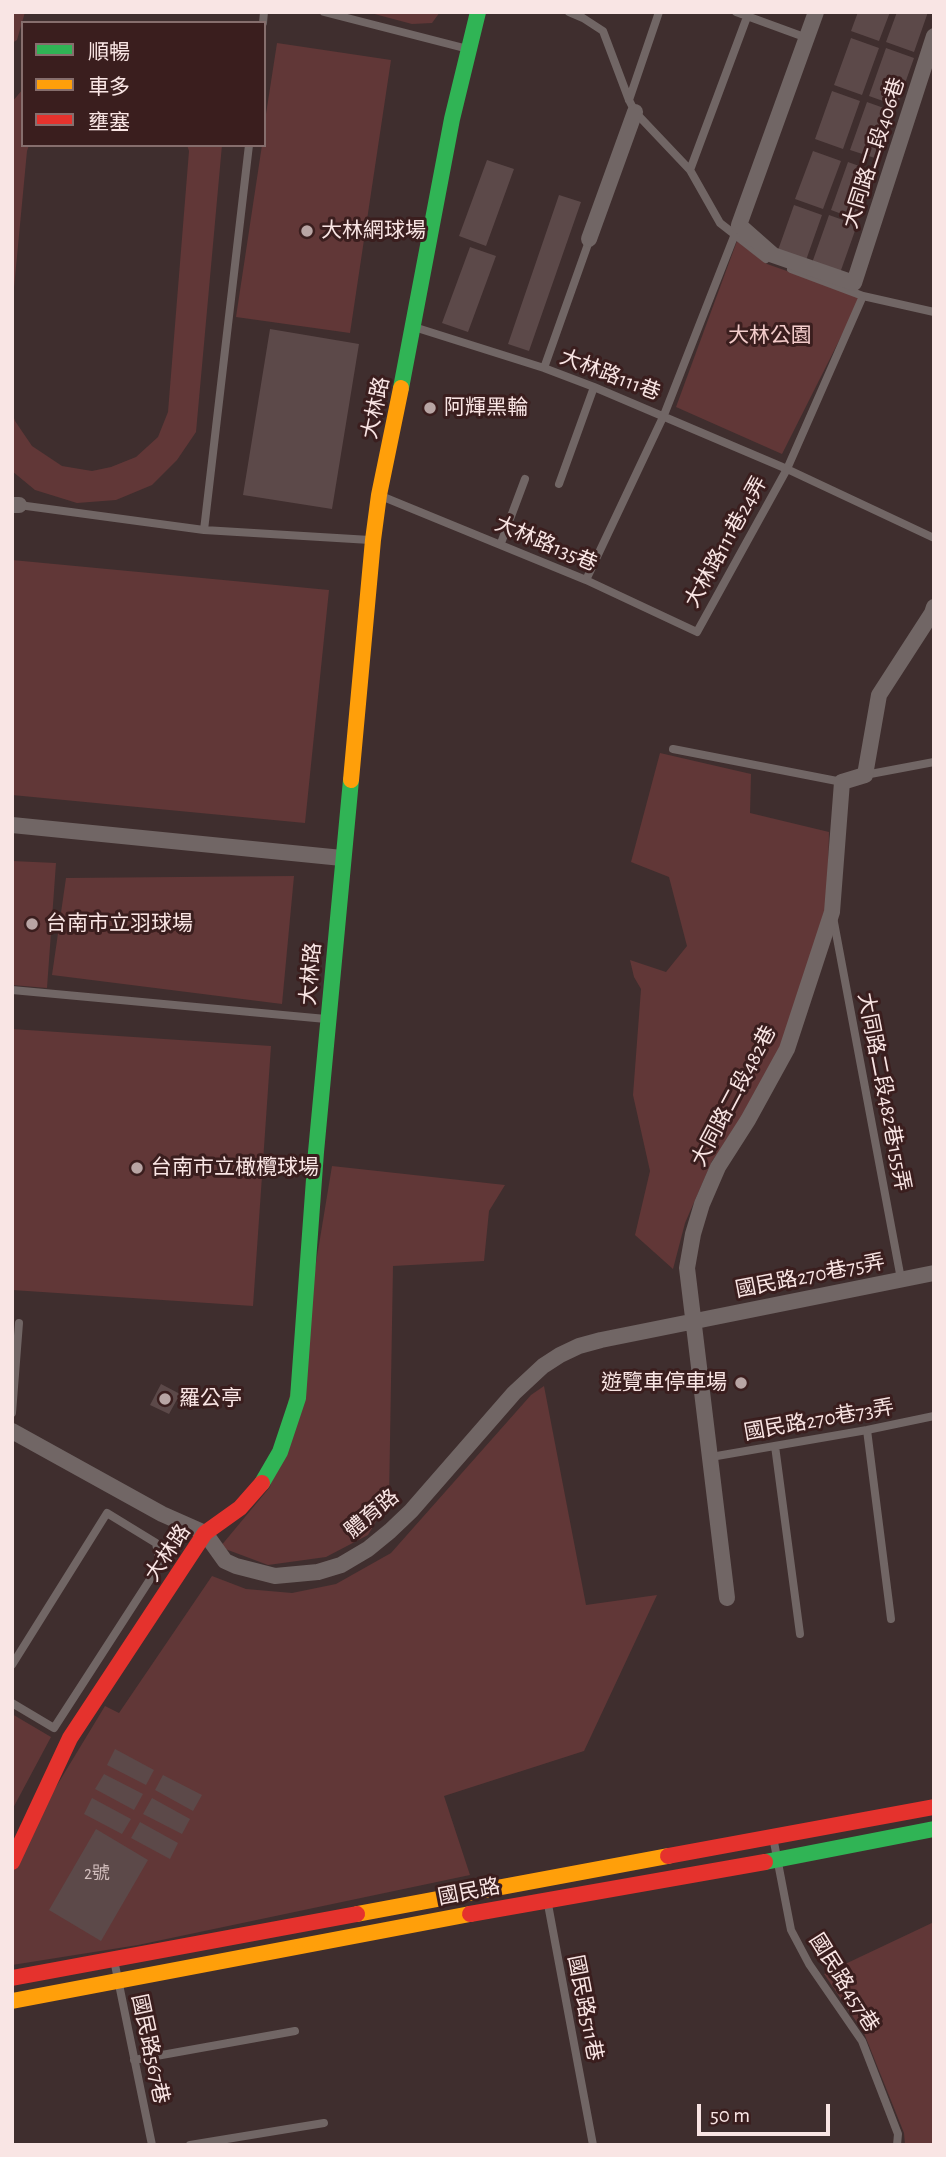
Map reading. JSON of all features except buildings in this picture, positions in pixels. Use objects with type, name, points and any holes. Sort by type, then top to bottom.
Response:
[{"type":"street","name":"大林路","points":[[12,1862],[70,1738],[205,1533],[240,1508],[261,1485],[280,1452],[298,1398],[316,1152],[373,540],[379,495],[414,327],[452,119],[478,12]]},
{"type":"street","points":[[816,12],[737,230],[773,255],[859,290]]},
{"type":"street","name":"大同路二段406巷","points":[[859,290],[933,42]]},
{"type":"street","points":[[588,242],[632,106]]},
{"type":"street","points":[[842,782],[865,775],[879,695],[934,607]]},
{"type":"street","name":"大同路二段482巷","points":[[727,1598],[687,1268],[702,1204],[718,1167],[748,1120],[787,1049],[832,912],[842,782]]},
{"type":"street","points":[[12,825],[342,858]]},
{"type":"street","name":"國民路270巷75弄","points":[[694,1320],[934,1273]]},
{"type":"street","name":"體育路","points":[[205,1533],[225,1561],[250,1571],[275,1576],[296,1575],[341,1565],[368,1549],[404,1518],[514,1393],[543,1366],[579,1346],[694,1320]]},
{"type":"street","points":[[13,1431],[162,1514],[205,1533]]},
{"type":"street","name":"國民路","points":[[12,1978],[934,1807]]},
{"type":"street","name":"國民路","points":[[12,2001],[547,1899],[776,1860],[934,1829]]},
{"type":"lane","points":[[324,12],[468,49]]},
{"type":"lane","points":[[569,12],[603,31],[632,106],[690,170],[720,223],[737,230],[664,415],[586,580]]},
{"type":"lane","points":[[632,106],[659,12]]},
{"type":"lane","points":[[736,12],[807,38]]},
{"type":"lane","points":[[690,170],[747,17]]},
{"type":"lane","points":[[204,530],[249,147]]},
{"type":"lane","points":[[544,368],[588,242]]},
{"type":"lane","points":[[859,290],[934,312]]},
{"type":"lane","name":"大林路111巷24弄","points":[[697,632],[787,470],[859,290]]},
{"type":"lane","name":"大林路111巷","points":[[414,327],[544,368],[664,415],[934,538]]},
{"type":"lane","points":[[559,484],[594,387]]},
{"type":"lane","points":[[501,543],[526,479]]},
{"type":"lane","name":"大林路135巷","points":[[379,495],[501,543],[697,632]]},
{"type":"lane","points":[[16,505],[204,530],[373,540]]},
{"type":"lane","points":[[673,749],[842,782]]},
{"type":"lane","points":[[865,775],[934,762]]},
{"type":"lane","name":"大同路二段482巷155弄","points":[[832,912],[901,1279]]},
{"type":"lane","points":[[12,990],[328,1020]]},
{"type":"lane","points":[[12,1413],[19,1323]]},
{"type":"lane","name":"國民路270巷73弄","points":[[711,1457],[934,1416]]},
{"type":"lane","points":[[12,1422],[13,1431]]},
{"type":"lane","points":[[867,1430],[891,1619]]},
{"type":"lane","points":[[775,1446],[800,1634]]},
{"type":"lane","points":[[12,1665],[107,1513],[156,1543],[160,1564],[54,1728]]},
{"type":"lane","points":[[12,1703],[70,1738]]},
{"type":"lane","name":"國民路457巷","points":[[773,1837],[791,1930],[809,1964],[862,2041],[898,2134],[897,2145]]},
{"type":"lane","name":"國民路511巷","points":[[542,1879],[593,2145]]},
{"type":"lane","name":"國民路567巷","points":[[114,1960],[152,2145]]},
{"type":"lane","points":[[134,2060],[295,2031]]},
{"type":"lane","points":[[190,2145],[324,2123]]},
{"type":"green space","points":[[12,12],[25,12],[17,40],[12,43]]},
{"type":"green space","points":[[367,12],[440,12],[432,23],[412,24]]},
{"type":"green space","name":"大林網球場","points":[[277,43],[391,60],[350,333],[236,317],[262,147],[266,147],[266,114]]},
{"type":"green space","points":[[21,91],[21,147],[28,147],[12,309],[12,102]]},
{"type":"green space","points":[[188,147],[222,147],[196,432],[177,460],[152,485],[116,500],[77,503],[35,490],[12,471],[12,412],[32,446],[62,466],[92,471],[111,467],[136,457],[158,437],[168,412]]},
{"type":"green space","name":"大林公園","points":[[737,241],[767,264],[861,297],[782,454],[676,407]]},
{"type":"green space","points":[[12,560],[329,590],[305,823],[12,795]]},
{"type":"green space","points":[[660,753],[751,774],[750,813],[829,832],[827,914],[784,1046],[742,1121],[712,1161],[685,1223],[673,1269],[635,1235],[650,1171],[633,1095],[641,989],[634,977],[630,960],[666,972],[687,946],[669,877],[631,862]]},
{"type":"green space","name":"台南市立羽球場","points":[[12,861],[56,863],[47,988],[12,985]]},
{"type":"green space","points":[[294,876],[282,1004],[52,975],[66,878]]},
{"type":"green space","name":"台南市立橄欖球場","points":[[12,1029],[271,1046],[253,1306],[12,1290]]},
{"type":"green space","points":[[332,1166],[505,1185],[489,1211],[484,1261],[393,1266],[389,1499],[368,1535],[326,1557],[268,1565],[220,1547],[270,1487],[309,1305]]},
{"type":"green space","points":[[544,1386],[586,1605],[657,1595],[584,1751],[444,1796],[470,1875],[138,1945],[12,1965],[12,1874],[42,1810],[105,1706],[119,1713],[212,1576],[246,1589],[292,1593],[336,1584],[391,1553],[531,1395]]},
{"type":"green space","points":[[12,1714],[51,1737],[12,1810]]},
{"type":"green space","points":[[934,1922],[934,2145],[905,2145],[904,2133],[864,2033],[824,1974]]},
{"type":"traffic: fast","points":[[401,388],[452,119],[478,12]]},
{"type":"traffic: fast","points":[[262,1483],[280,1452],[298,1398],[316,1152],[351,780]]},
{"type":"traffic: fast","points":[[765,1862],[934,1829]]},
{"type":"traffic: slow","points":[[351,780],[373,540],[379,495],[401,388]]},
{"type":"traffic: slow","points":[[357,1914],[668,1856]]},
{"type":"traffic: slow","points":[[12,2001],[470,1914]]},
{"type":"traffic: jam","points":[[12,1862],[70,1738],[205,1533],[240,1508],[262,1483]]},
{"type":"traffic: jam","points":[[668,1856],[934,1807]]},
{"type":"traffic: jam","points":[[470,1914],[765,1862]]},
{"type":"traffic: jam","points":[[12,1978],[357,1914]]},
{"type":"place","name":"大林網球場","points":[[307,231]]},
{"type":"place","name":"阿輝黑輪","points":[[430,408]]},
{"type":"place","name":"台南市立羽球場","points":[[32,924]]},
{"type":"place","name":"台南市立橄欖球場","points":[[137,1168]]},
{"type":"place","name":"遊覽車停車場","points":[[741,1383]]},
{"type":"place","name":"羅公亭","points":[[165,1399]]}]
